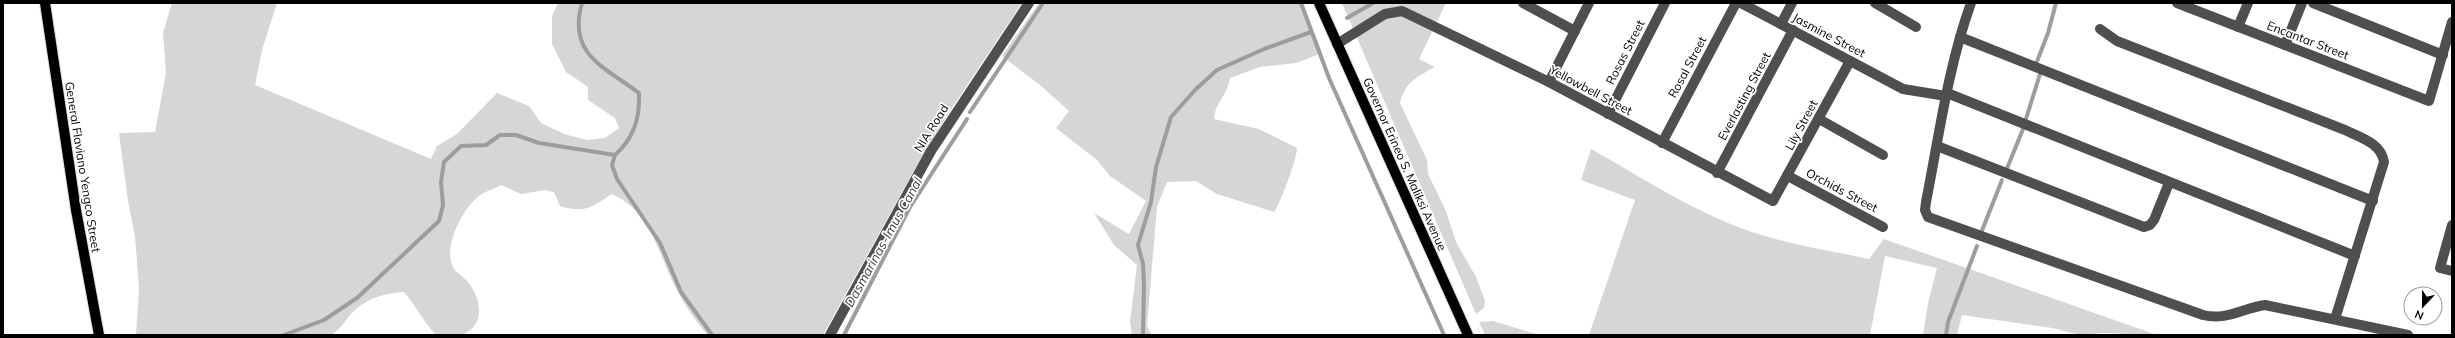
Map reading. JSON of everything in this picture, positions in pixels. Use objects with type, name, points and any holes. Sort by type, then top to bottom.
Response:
[{"type":"main road","name":"General Flaviano Yengco Street","points":[[46,3],[76,210],[99,335]]},
{"type":"main road","name":"Governor Erineo S. Maliksi Avenue","points":[[1319,3],[1468,335]]},
{"type":"street","name":"NIA Road","points":[[830,335],[931,151],[1029,3]]},
{"type":"street","points":[[1523,3],[1575,31]]},
{"type":"street","points":[[1549,82],[1589,3]]},
{"type":"street","name":"Rosas Street","points":[[1608,114],[1665,3]]},
{"type":"street","name":"Rosal Street","points":[[1662,143],[1736,3]]},
{"type":"street","name":"Jasmine Street","points":[[1741,3],[1903,90],[1946,95]]},
{"type":"street","points":[[1781,24],[1792,3]]},
{"type":"street","points":[[1875,3],[1916,27]]},
{"type":"street","points":[[1971,3],[1960,37],[1946,95],[1925,210],[1928,217],[1935,221],[2216,318],[2265,305],[2408,335]]},
{"type":"street","name":"Encantar Street","points":[[2177,3],[2192,6],[2238,27],[2429,101],[2443,55]]},
{"type":"street","points":[[2238,27],[2248,3]]},
{"type":"street","points":[[2285,45],[2302,3]]},
{"type":"street","points":[[2313,3],[2443,55],[2452,22]]},
{"type":"street","name":"Yellowbell Street","points":[[1337,44],[1394,10],[1402,11],[1549,82],[1717,173],[1773,201]]},
{"type":"street","name":"Everlasting Street","points":[[1717,173],[1793,30]]},
{"type":"street","points":[[2100,30],[2118,41],[2288,107],[2375,145],[2382,152],[2384,162],[2335,319]]},
{"type":"street","points":[[1960,37],[2373,201]]},
{"type":"street","name":"Lily Street","points":[[1773,201],[1850,61]]},
{"type":"street","points":[[1946,95],[2355,256]]},
{"type":"street","points":[[1819,119],[1883,155]]},
{"type":"street","points":[[1937,146],[2144,227],[2150,225],[2154,220],[2168,183]]},
{"type":"street","name":"Orchids Street","points":[[1788,176],[1883,227]]},
{"type":"street","points":[[2452,225],[2440,268],[2452,271]]},
{"type":"street","points":[[2355,335],[2360,325]]},
{"type":"shaded area","points":[[172,3],[277,3],[262,50],[255,85],[431,159],[437,146],[457,134],[497,93],[529,106],[541,123],[564,134],[587,140],[605,138],[619,128],[615,118],[588,100],[588,87],[566,72],[552,44],[552,16],[558,3],[1022,3],[948,114],[912,174],[823,335],[708,335],[697,322],[682,299],[649,229],[642,218],[623,200],[611,194],[593,206],[575,209],[560,206],[554,192],[545,190],[521,194],[501,185],[481,194],[473,202],[466,210],[452,239],[450,249],[453,267],[473,289],[479,304],[478,319],[475,325],[469,331],[461,335],[436,335],[404,292],[379,296],[362,304],[339,329],[331,335],[136,335],[139,288],[135,236],[128,201],[119,133],[155,132],[166,73],[163,33]]},
{"type":"shaded area","points":[[1039,3],[1301,3],[1322,53],[1296,63],[1260,67],[1230,78],[1226,90],[1216,108],[1214,119],[1259,129],[1297,148],[1295,160],[1288,180],[1274,212],[1217,194],[1196,181],[1167,182],[1157,207],[1147,326],[1152,335],[1132,335],[1130,322],[1137,265],[1114,245],[1094,213],[1129,234],[1146,201],[1110,176],[1097,160],[1056,128],[1069,111],[1040,85],[1002,56]]},
{"type":"shaded area","points":[[1342,3],[1446,3],[1419,59],[1435,67],[1417,77],[1409,85],[1402,96],[1400,103],[1427,160],[1428,174],[1446,211],[1456,242],[1476,277],[1485,301],[1484,308],[1476,314]]},
{"type":"shaded area","points":[[1591,149],[1693,207],[1745,230],[1780,240],[1869,259],[1884,239],[2157,335],[2102,333],[2081,335],[2052,328],[1962,315],[1957,335],[1923,335],[1928,303],[1937,268],[1885,256],[1870,335],[1589,335],[1635,200],[1581,180]]},
{"type":"shaded area","points":[[1493,321],[1539,335],[1485,335],[1479,322]]},
{"type":"waterway","points":[[284,335],[324,320],[357,298],[439,221],[443,205],[441,182],[444,162],[461,146],[486,145],[500,135],[516,135],[539,143],[615,155],[622,148],[631,135],[637,119],[639,93],[602,67],[592,58],[584,47],[580,35],[579,21],[582,3]]},
{"type":"waterway","name":"Dasmarinas-Imus Canal","points":[[970,112],[1043,3]]},
{"type":"waterway","points":[[1301,3],[1329,78],[1444,335]]},
{"type":"waterway","points":[[1347,18],[1373,3]]},
{"type":"waterway","points":[[2036,64],[2048,33],[2056,3]]},
{"type":"waterway","points":[[1143,335],[1143,264],[1138,245],[1151,202],[1156,167],[1171,117],[1196,89],[1217,70],[1264,49],[1311,32]]},
{"type":"waterway","points":[[2025,122],[2040,74]]},
{"type":"waterway","name":"Dasmarinas-Imus Canal","points":[[844,335],[910,207],[967,119]]},
{"type":"waterway","points":[[2006,171],[2023,129]]},
{"type":"waterway","points":[[615,155],[612,165],[617,179],[660,243],[681,292],[712,335]]},
{"type":"waterway","points":[[1981,233],[2002,180]]},
{"type":"waterway","points":[[1946,335],[1948,322],[1977,246]]}]
